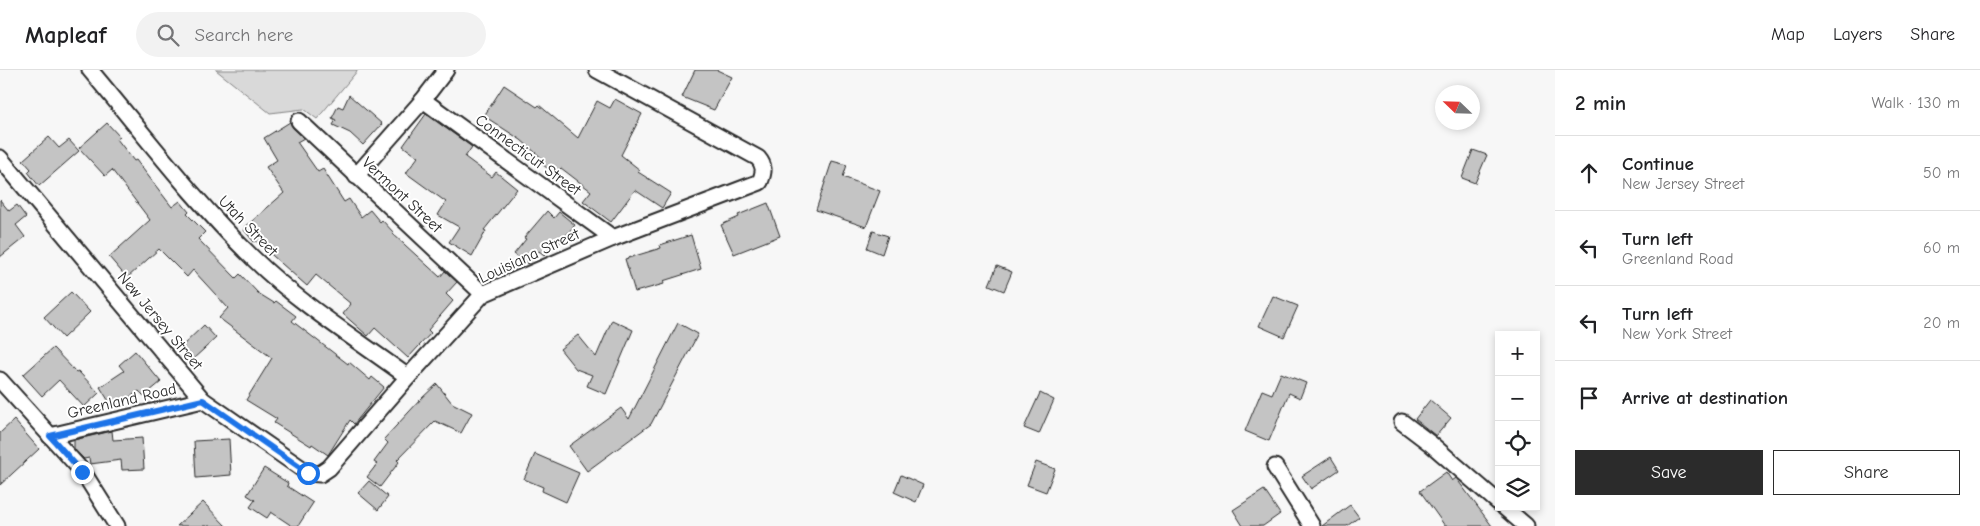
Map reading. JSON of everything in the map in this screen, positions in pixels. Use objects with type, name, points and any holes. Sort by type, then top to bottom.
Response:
[{"type":"street","name":"Utah Street","points":[[90,70],[212,214],[254,260],[303,301],[408,377]]},
{"type":"street","points":[[356,176],[423,100],[446,70]]},
{"type":"street","name":"Louisiana Street","points":[[320,474],[329,468],[483,294],[613,238],[760,182],[764,172],[763,164],[758,158],[597,70]]},
{"type":"street","name":"Connecticut Street","points":[[423,100],[613,238]]},
{"type":"street","name":"Vermont Street","points":[[299,120],[356,176],[483,294]]},
{"type":"street","name":"New Jersey Street","points":[[0,158],[203,400],[308,473],[320,474]]},
{"type":"street","points":[[0,380],[82,472],[114,521]]},
{"type":"street","name":"Greenland Road","points":[[50,436],[203,400]]},
{"type":"street","points":[[1402,422],[1431,444],[1495,500]]},
{"type":"street","points":[[1275,468],[1312,526]]},
{"type":"street","points":[[1509,511],[1526,526]]},
{"type":"shaded area","points":[[216,70],[358,70],[317,119],[304,109],[270,113]]},
{"type":"building","points":[[695,70],[717,70],[732,77],[714,110],[682,97]]},
{"type":"building","points":[[504,85],[537,107],[539,105],[578,138],[597,101],[610,108],[615,99],[642,114],[621,155],[640,170],[638,172],[671,193],[662,208],[635,190],[611,222],[583,201],[591,191],[561,168],[555,175],[541,163],[544,160],[521,140],[484,116]]},
{"type":"building","points":[[349,95],[382,124],[363,145],[350,133],[333,125],[336,120],[332,118],[338,106],[343,108]]},
{"type":"building","points":[[426,114],[472,147],[465,157],[492,177],[496,172],[517,189],[484,230],[486,231],[472,256],[449,242],[459,227],[438,215],[446,202],[406,173],[418,157],[403,146]]},
{"type":"building","points":[[290,122],[293,128],[304,138],[297,142],[318,172],[323,169],[344,202],[349,199],[361,217],[370,210],[380,222],[382,220],[393,234],[440,277],[445,271],[457,282],[446,294],[453,301],[428,330],[431,333],[408,358],[375,328],[368,336],[343,314],[351,304],[316,275],[307,286],[256,241],[254,242],[243,229],[284,193],[266,167],[277,160],[264,138]]},
{"type":"building","points":[[107,123],[120,137],[117,139],[134,161],[136,160],[172,207],[180,201],[189,212],[187,214],[205,232],[198,239],[236,278],[240,274],[258,293],[274,303],[276,301],[296,316],[292,321],[348,364],[349,362],[370,380],[372,377],[384,387],[354,424],[350,420],[328,455],[274,423],[277,419],[246,400],[272,358],[219,318],[228,308],[193,270],[187,277],[159,249],[127,278],[109,257],[150,220],[112,170],[105,176],[79,148]]},
{"type":"building","points":[[49,137],[59,148],[69,140],[79,151],[39,186],[28,172],[31,169],[23,160]]},
{"type":"building","points":[[1473,150],[1487,155],[1475,183],[1462,178]]},
{"type":"building","points":[[832,161],[847,165],[843,177],[880,191],[866,227],[816,210]]},
{"type":"building","points":[[0,200],[9,211],[17,205],[26,217],[16,225],[25,237],[0,257]]},
{"type":"building","points":[[768,203],[780,236],[734,254],[721,225],[739,217],[738,215]]},
{"type":"building","points":[[547,211],[554,218],[559,212],[575,225],[555,248],[552,245],[544,255],[539,251],[528,264],[514,254],[526,239],[524,238]]},
{"type":"building","points":[[873,231],[888,236],[882,254],[867,248]]},
{"type":"building","points":[[691,235],[701,269],[663,281],[664,284],[635,292],[625,259],[661,248],[660,245]]},
{"type":"building","points":[[997,266],[1012,272],[1004,291],[989,285]]},
{"type":"building","points":[[71,292],[90,312],[63,338],[44,317]]},
{"type":"building","points":[[1273,296],[1298,306],[1284,337],[1259,326]]},
{"type":"building","points":[[612,320],[633,330],[606,394],[587,386],[592,375],[576,369],[560,349],[578,335],[596,357]]},
{"type":"building","points":[[678,323],[698,334],[651,424],[587,471],[569,446],[621,408],[629,419]]},
{"type":"building","points":[[204,325],[216,338],[193,359],[181,347]]},
{"type":"building","points":[[53,348],[99,393],[84,407],[59,380],[42,396],[23,375]]},
{"type":"building","points":[[135,351],[161,382],[144,396],[139,391],[113,408],[100,387],[124,371],[119,365]]},
{"type":"building","points":[[1281,373],[1306,383],[1300,398],[1289,393],[1269,441],[1245,431],[1262,390],[1272,394]]},
{"type":"building","points":[[437,384],[452,403],[472,413],[461,433],[435,421],[397,460],[399,462],[380,487],[367,477],[377,464],[374,462],[388,443],[384,439]]},
{"type":"building","points":[[1040,393],[1054,400],[1039,434],[1024,428]]},
{"type":"building","points":[[1430,400],[1451,418],[1436,436],[1415,419]]},
{"type":"building","points":[[14,420],[39,449],[0,485],[0,433]]},
{"type":"building","points":[[112,431],[113,440],[142,438],[144,469],[122,470],[121,460],[90,464],[89,458],[84,459],[74,449],[74,440]]},
{"type":"building","points":[[229,439],[231,475],[196,478],[194,441]]},
{"type":"building","points":[[535,454],[579,473],[566,502],[542,491],[543,487],[524,479]]},
{"type":"building","points":[[1331,457],[1339,470],[1311,489],[1302,476]]},
{"type":"building","points":[[1036,462],[1055,469],[1046,492],[1027,485]]},
{"type":"building","points":[[264,468],[288,483],[287,486],[313,503],[298,526],[292,526],[271,512],[267,518],[250,507],[255,500],[247,495]]},
{"type":"building","points":[[1446,472],[1452,481],[1456,478],[1492,526],[1445,526],[1420,491]]},
{"type":"building","points":[[901,475],[923,485],[916,502],[894,492]]},
{"type":"building","points":[[369,481],[388,497],[378,510],[358,493]]},
{"type":"building","points":[[1264,490],[1280,514],[1263,526],[1243,526],[1233,510]]},
{"type":"building","points":[[203,502],[226,526],[177,526]]},
{"type":"building","points":[[1350,505],[1359,517],[1347,526],[1322,526]]},
{"type":"route","points":[[82,472],[50,436],[203,400],[308,473]]}]
